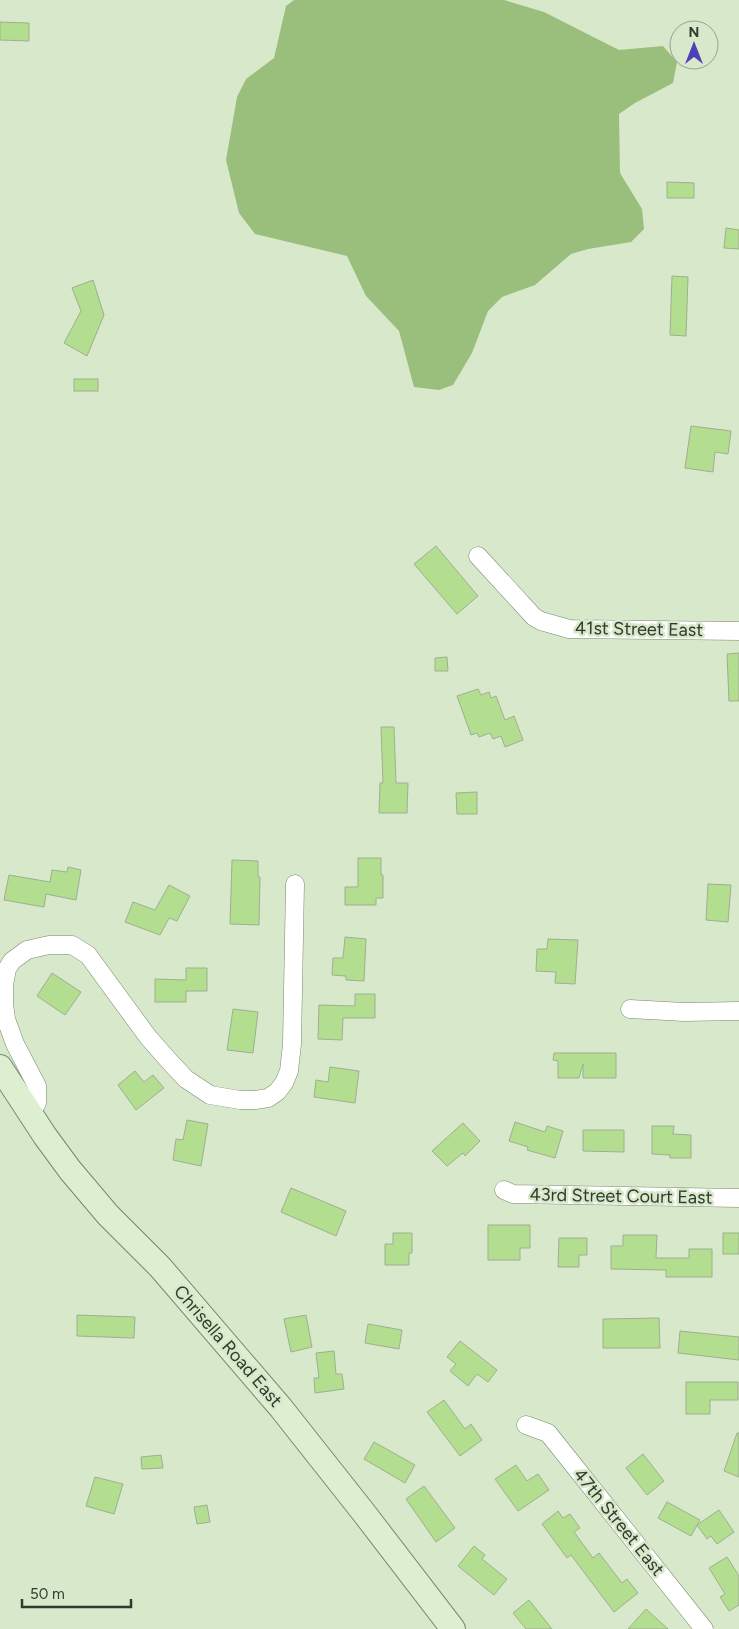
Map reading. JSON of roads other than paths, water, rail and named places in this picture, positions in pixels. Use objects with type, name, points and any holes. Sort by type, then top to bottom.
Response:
[{"type":"street","name":"41st Street East","points":[[478,556],[534,617],[541,621],[569,629],[739,632]]},
{"type":"street","points":[[30,1113],[37,1103],[37,1086],[15,1044],[6,1019],[4,985],[7,968],[12,961],[27,950],[49,944],[72,945],[88,955],[148,1036],[170,1062],[186,1079],[210,1095],[240,1100],[254,1100],[268,1098],[277,1092],[289,1071],[292,1044],[295,884]]},
{"type":"street","points":[[630,1009],[684,1012],[739,1011]]},
{"type":"street","name":"Chrisella Road East","points":[[0,1067],[70,1170],[108,1215],[160,1267],[281,1408],[364,1513],[449,1628]]},
{"type":"street","name":"43rd Street Court East","points":[[504,1190],[513,1194],[739,1198]]},
{"type":"street","name":"47th Street East","points":[[526,1425],[548,1433],[704,1629]]}]
